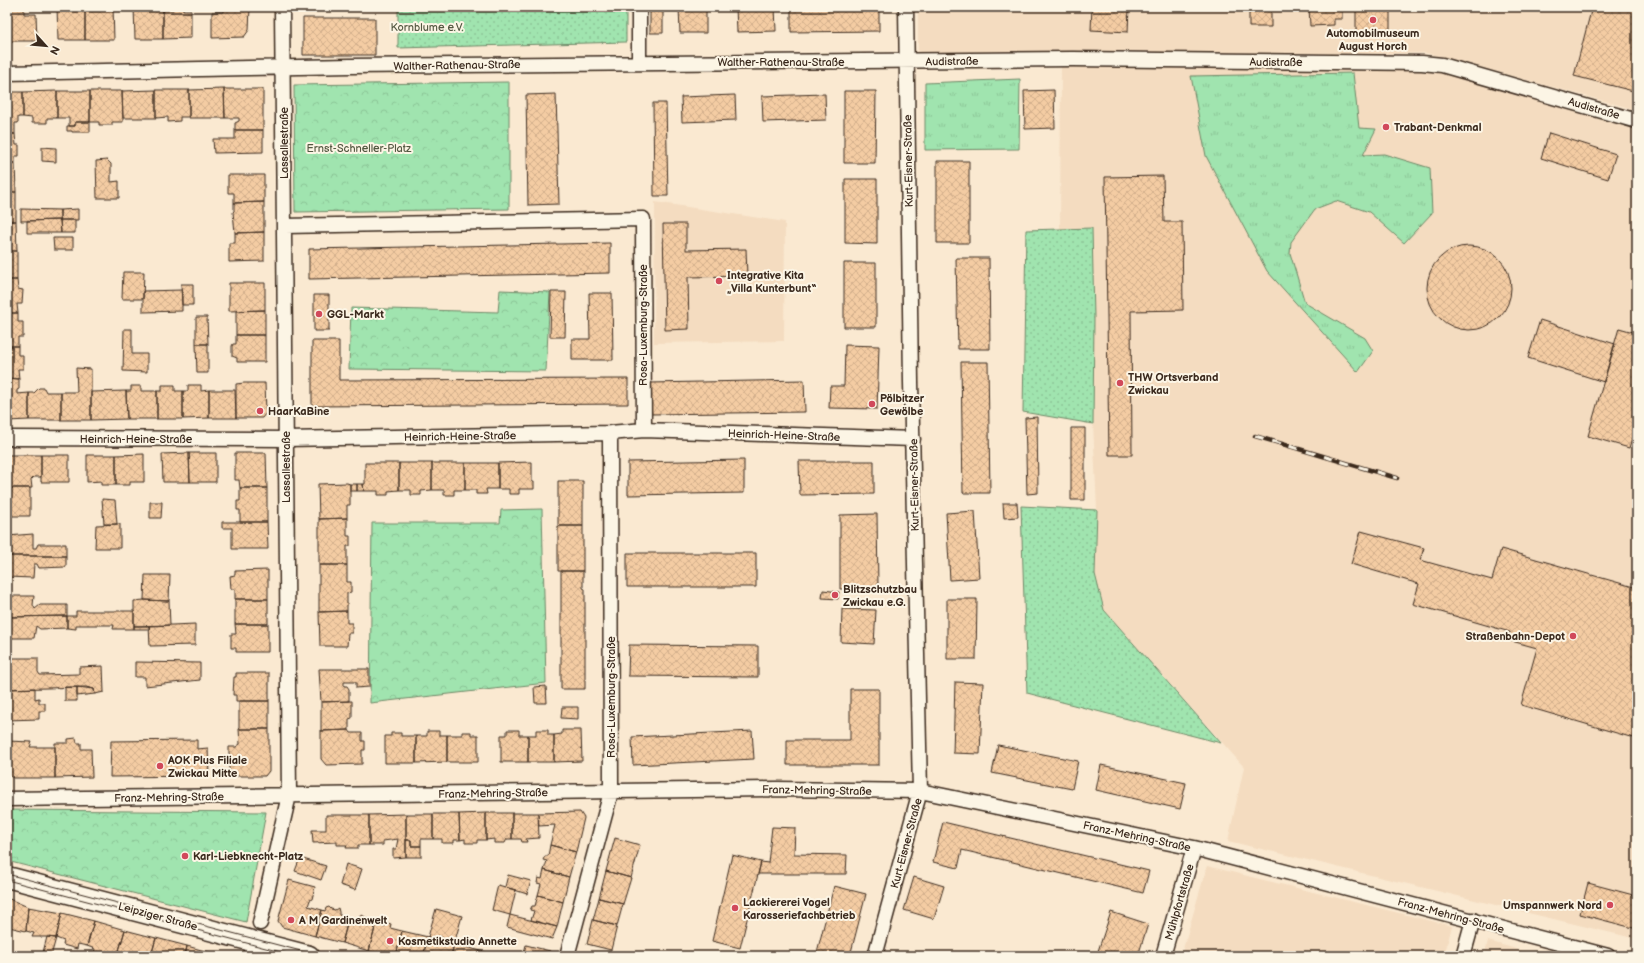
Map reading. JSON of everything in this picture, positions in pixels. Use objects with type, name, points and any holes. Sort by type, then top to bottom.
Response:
[{"type":"street","name":"Lassallestraße","points":[[256,940],[289,795],[282,7]]},
{"type":"street","points":[[639,7],[639,63]]},
{"type":"street","name":"Kurt-Eisner-Straße","points":[[875,956],[920,791],[906,7]]},
{"type":"street","name":"Audistraße","points":[[907,61],[1073,59],[1422,63],[1442,65],[1637,121]]},
{"type":"street","name":"Walther-Rathenau-Straße","points":[[7,73],[639,63],[907,61]]},
{"type":"street","name":"Rosa-Luxemburg-Straße","points":[[285,226],[356,226],[643,219],[644,430]]},
{"type":"street","name":"Heinrich-Heine-Straße","points":[[7,438],[286,439],[610,433],[644,430],[913,439]]},
{"type":"street","name":"Rosa-Luxemburg-Straße","points":[[567,956],[611,792],[610,433]]},
{"type":"street","name":"Franz-Mehring-Straße","points":[[7,799],[777,789],[920,791],[1194,848],[1608,956]]},
{"type":"street","name":"Mühlpfortstraße","points":[[1163,956],[1194,848]]},
{"type":"street","name":"Leipziger Straße","points":[[7,877],[256,940],[309,956]]},
{"type":"street","points":[[1463,956],[1473,920]]},
{"type":"shaded area","points":[[918,7],[1637,7],[1637,110],[1426,53],[1301,54],[918,52]]},
{"type":"shaded area","points":[[1061,65],[1430,70],[1637,130],[1637,939],[1228,841],[1244,767],[1104,610],[1095,574],[1097,510],[1093,424],[1092,229],[1060,229]]},
{"type":"shaded area","name":"Integrative Kita „Villa Kunterbunt“","points":[[655,202],[785,222],[784,341],[654,343]]},
{"type":"shaded area","points":[[1207,866],[1452,926],[1444,956],[1181,956]]},
{"type":"shaded area","points":[[1488,941],[1541,956],[1484,956]]},
{"type":"green space","name":"Kornblume e.V.","points":[[398,7],[626,7],[626,42],[398,48]]},
{"type":"green space","points":[[1353,73],[1359,128],[1376,129],[1363,155],[1384,154],[1430,168],[1432,213],[1404,243],[1369,212],[1336,201],[1315,209],[1291,242],[1290,253],[1305,303],[1365,338],[1373,351],[1358,372],[1267,271],[1206,156],[1191,76]]},
{"type":"green space","points":[[1020,79],[1019,149],[925,150],[925,83]]},
{"type":"green space","name":"Ernst-Schneller-Platz","points":[[509,82],[509,209],[295,212],[294,85]]},
{"type":"green space","points":[[1092,228],[1094,317],[1093,424],[1023,412],[1026,230]]},
{"type":"green space","points":[[500,290],[550,292],[546,371],[349,369],[351,308],[498,312]]},
{"type":"green space","points":[[1021,506],[1097,510],[1095,574],[1104,610],[1221,743],[1027,693]]},
{"type":"green space","points":[[542,509],[546,683],[370,703],[372,523],[500,523],[501,510]]},
{"type":"green space","points":[[7,810],[266,812],[246,922],[7,861]]},
{"type":"building","points":[[7,7],[24,7],[24,14],[36,14],[37,41],[7,41]]},
{"type":"building","points":[[57,7],[71,7],[71,11],[85,11],[85,40],[58,40]]},
{"type":"building","points":[[100,7],[113,7],[114,40],[85,40],[85,11],[100,11]]},
{"type":"building","points":[[134,7],[152,7],[152,10],[163,10],[163,39],[135,39]]},
{"type":"building","points":[[173,7],[183,7],[183,10],[191,10],[191,38],[163,39],[163,10],[173,10]]},
{"type":"building","points":[[224,7],[250,7],[249,30],[244,37],[212,38],[212,12],[224,12]]},
{"type":"building","points":[[650,7],[663,7],[663,33],[650,33]]},
{"type":"building","points":[[679,7],[706,7],[706,33],[680,33]]},
{"type":"building","points":[[736,7],[775,7],[776,31],[737,32]]},
{"type":"building","points":[[791,7],[879,7],[879,31],[791,32]]},
{"type":"building","points":[[1092,7],[1129,7],[1128,32],[1091,30]]},
{"type":"building","points":[[1249,7],[1271,7],[1271,27],[1249,27]]},
{"type":"building","points":[[1309,7],[1342,7],[1342,19],[1334,19],[1334,25],[1310,26]]},
{"type":"building","name":"Automobilmuseum August Horch","points":[[1356,7],[1390,7],[1390,33],[1356,33]]},
{"type":"building","points":[[1592,7],[1637,7],[1637,92],[1574,76]]},
{"type":"building","points":[[303,18],[375,18],[375,55],[303,55]]},
{"type":"building","points":[[224,89],[263,89],[263,130],[235,130],[235,123],[239,121],[239,118],[225,118]]},
{"type":"building","points":[[224,89],[225,118],[189,118],[189,90]]},
{"type":"building","points":[[156,90],[189,90],[189,117],[180,117],[180,121],[168,122],[168,117],[156,118]]},
{"type":"building","points":[[156,90],[156,118],[123,118],[122,91]]},
{"type":"building","points":[[1054,90],[1055,128],[1025,129],[1024,91]]},
{"type":"building","points":[[57,91],[90,91],[90,122],[75,122],[75,126],[69,126],[69,118],[57,118]]},
{"type":"building","points":[[57,91],[57,118],[47,118],[47,123],[32,123],[32,118],[23,117],[23,92]]},
{"type":"building","points":[[90,91],[122,91],[123,122],[112,122],[112,125],[99,125],[99,122],[90,122]]},
{"type":"building","points":[[844,91],[876,91],[875,163],[844,163]]},
{"type":"building","points":[[7,92],[23,92],[23,117],[18,117],[18,123],[15,123],[15,134],[7,134]]},
{"type":"building","points":[[556,94],[559,204],[528,205],[526,95]]},
{"type":"building","points":[[825,94],[826,120],[763,122],[762,96]]},
{"type":"building","points":[[735,95],[736,120],[682,122],[681,97]]},
{"type":"building","points":[[653,103],[666,103],[668,196],[654,196]]},
{"type":"building","points":[[75,122],[90,122],[90,132],[67,131],[67,126],[75,126]]},
{"type":"building","points":[[235,130],[263,130],[263,152],[214,153],[213,139],[235,139]]},
{"type":"building","points":[[1549,133],[1616,154],[1608,179],[1541,158]]},
{"type":"building","points":[[7,134],[15,134],[16,145],[19,145],[19,156],[15,156],[15,163],[7,163]]},
{"type":"building","points":[[42,147],[56,148],[56,162],[42,161]]},
{"type":"building","points":[[107,160],[111,164],[111,182],[119,181],[119,198],[97,198],[96,161]]},
{"type":"building","points":[[937,161],[969,161],[969,243],[937,243]]},
{"type":"building","points":[[7,163],[15,163],[16,192],[7,192]]},
{"type":"building","points":[[228,175],[264,175],[264,202],[234,203],[234,193],[228,193]]},
{"type":"building","name":"THW Ortsverband Zwickau","points":[[1163,176],[1164,222],[1182,222],[1183,310],[1131,311],[1132,455],[1109,455],[1105,177]]},
{"type":"building","points":[[845,179],[877,179],[877,244],[845,243]]},
{"type":"building","points":[[7,192],[16,192],[16,221],[7,221]]},
{"type":"building","points":[[264,202],[264,232],[235,233],[233,212],[234,203]]},
{"type":"building","points":[[21,209],[60,210],[60,220],[21,221]]},
{"type":"building","points":[[78,209],[78,220],[60,220],[60,210]]},
{"type":"building","points":[[60,220],[75,220],[75,233],[61,233]]},
{"type":"building","points":[[60,220],[61,233],[27,233],[27,221]]},
{"type":"building","points":[[7,221],[16,221],[17,251],[7,251]]},
{"type":"building","points":[[663,224],[686,224],[686,250],[746,249],[747,276],[688,277],[689,329],[665,330]]},
{"type":"building","points":[[264,232],[264,261],[229,262],[229,243],[235,243],[235,233]]},
{"type":"building","points":[[53,238],[73,238],[73,250],[54,250]]},
{"type":"building","points":[[610,243],[610,273],[309,279],[309,249]]},
{"type":"building","points":[[1469,246],[1485,249],[1499,258],[1508,272],[1511,288],[1508,304],[1499,318],[1485,327],[1469,330],[1453,327],[1439,318],[1430,304],[1427,288],[1430,272],[1439,258],[1453,249]]},
{"type":"building","points":[[7,251],[17,251],[17,280],[7,280]]},
{"type":"building","points":[[956,258],[989,258],[990,349],[958,349]]},
{"type":"building","points":[[844,263],[876,263],[876,327],[844,327]]},
{"type":"building","points":[[123,272],[144,272],[143,299],[122,299]]},
{"type":"building","points":[[7,280],[17,280],[18,289],[23,290],[22,304],[17,304],[18,313],[7,313]]},
{"type":"building","points":[[229,283],[265,283],[265,310],[229,311]]},
{"type":"building","points":[[181,284],[193,284],[193,305],[182,305]]},
{"type":"building","points":[[182,290],[182,311],[143,312],[143,291]]},
{"type":"building","points":[[551,292],[566,292],[565,337],[550,337]]},
{"type":"building","points":[[589,293],[612,293],[613,360],[572,360],[572,339],[590,339]]},
{"type":"building","points":[[314,295],[329,295],[329,331],[314,331]]},
{"type":"building","points":[[265,310],[265,335],[236,335],[236,311]]},
{"type":"building","points":[[7,313],[18,313],[18,322],[23,322],[23,337],[18,337],[18,346],[7,346]]},
{"type":"building","points":[[196,317],[207,317],[208,344],[196,344]]},
{"type":"building","points":[[1540,320],[1615,344],[1604,382],[1528,358]]},
{"type":"building","points":[[1619,328],[1637,333],[1637,422],[1629,448],[1588,436]]},
{"type":"building","points":[[124,329],[132,329],[132,354],[147,354],[147,372],[123,371]]},
{"type":"building","points":[[236,335],[265,335],[265,362],[237,362],[237,358],[232,356],[232,346],[233,344],[236,344]]},
{"type":"building","points":[[312,341],[339,341],[339,380],[628,379],[628,404],[312,406]]},
{"type":"building","points":[[196,344],[208,344],[208,373],[197,373]]},
{"type":"building","points":[[845,345],[879,346],[877,409],[829,408],[830,386],[844,386]]},
{"type":"building","points":[[7,346],[18,346],[18,355],[23,355],[23,369],[18,369],[19,379],[7,378]]},
{"type":"building","points":[[961,362],[988,362],[990,493],[963,493]]},
{"type":"building","points":[[76,368],[91,369],[91,420],[61,420],[61,392],[77,392]]},
{"type":"building","points":[[7,378],[19,379],[19,389],[17,390],[17,394],[29,393],[29,420],[7,421]]},
{"type":"building","points":[[804,380],[805,412],[650,414],[650,383]]},
{"type":"building","points":[[265,383],[266,413],[262,418],[236,418],[236,384]]},
{"type":"building","points":[[162,385],[175,385],[175,391],[183,391],[183,419],[157,419],[157,391],[162,391]]},
{"type":"building","points":[[188,385],[201,385],[201,391],[209,390],[209,418],[183,419],[183,391],[188,391]]},
{"type":"building","points":[[131,386],[141,386],[141,391],[157,391],[157,419],[127,419],[126,391],[131,391]]},
{"type":"building","points":[[39,388],[44,388],[46,392],[61,392],[61,420],[29,420],[29,393],[34,393]]},
{"type":"building","points":[[209,390],[235,390],[236,418],[209,418]]},
{"type":"building","points":[[126,391],[127,419],[91,420],[91,392]]},
{"type":"building","points":[[1037,417],[1038,493],[1027,494],[1025,418]]},
{"type":"building","points":[[1071,428],[1085,428],[1085,500],[1071,500]]},
{"type":"building","points":[[189,453],[190,482],[163,482],[162,454]]},
{"type":"building","points":[[189,453],[216,453],[216,482],[190,482]]},
{"type":"building","points":[[235,453],[266,453],[267,488],[240,488],[239,480],[235,480]]},
{"type":"building","points":[[144,454],[144,482],[130,482],[130,485],[116,485],[116,455]]},
{"type":"building","points":[[9,455],[41,455],[41,477],[34,477],[31,480],[32,488],[7,488],[7,457]]},
{"type":"building","points":[[41,455],[69,455],[69,482],[41,482]]},
{"type":"building","points":[[87,455],[116,455],[116,485],[101,485],[101,481],[87,482]]},
{"type":"building","points":[[744,460],[744,493],[628,495],[628,462]]},
{"type":"building","points":[[799,461],[874,461],[874,494],[800,495]]},
{"type":"building","points":[[532,462],[532,482],[534,482],[534,489],[519,489],[519,494],[509,494],[509,489],[498,489],[498,463]]},
{"type":"building","points":[[365,463],[399,463],[399,490],[388,491],[388,495],[378,495],[378,491],[364,491],[363,484],[365,484]]},
{"type":"building","points":[[399,463],[432,463],[432,490],[421,491],[421,495],[411,495],[411,490],[399,490]]},
{"type":"building","points":[[432,463],[465,463],[465,490],[454,490],[454,495],[444,495],[444,490],[432,490]]},
{"type":"building","points":[[465,463],[498,463],[498,489],[486,489],[487,494],[476,494],[476,490],[465,490]]},
{"type":"building","points":[[558,481],[583,481],[583,526],[558,526]]},
{"type":"building","points":[[318,484],[350,484],[350,505],[347,505],[347,518],[319,519]]},
{"type":"building","points":[[350,484],[357,484],[357,491],[350,491]]},
{"type":"building","points":[[357,484],[363,484],[364,491],[357,491]]},
{"type":"building","points":[[7,488],[30,488],[30,516],[7,516]]},
{"type":"building","points":[[240,488],[267,488],[267,522],[240,522],[240,510],[237,510],[237,501],[240,501]]},
{"type":"building","points":[[102,499],[115,500],[117,524],[104,524]]},
{"type":"building","points":[[150,502],[162,502],[161,518],[150,518]]},
{"type":"building","points":[[1003,503],[1017,503],[1018,517],[1004,518]]},
{"type":"building","points":[[975,511],[979,578],[950,580],[946,513]]},
{"type":"building","points":[[877,514],[878,588],[840,589],[840,515]]},
{"type":"building","points":[[347,518],[347,536],[350,536],[350,546],[347,546],[347,565],[319,565],[319,519]]},
{"type":"building","points":[[222,522],[267,522],[268,549],[232,549],[232,528],[222,528]]},
{"type":"building","points":[[120,524],[120,548],[95,548],[96,525]]},
{"type":"building","points":[[558,526],[583,526],[583,571],[558,571]]},
{"type":"building","name":"Straßenbahn-Depot","points":[[1361,531],[1424,548],[1420,560],[1492,580],[1501,549],[1637,588],[1637,739],[1521,705],[1537,648],[1508,640],[1510,632],[1413,604],[1419,584],[1351,564]]},
{"type":"building","points":[[33,534],[33,548],[36,548],[38,544],[66,544],[66,556],[7,556],[7,536]]},
{"type":"building","points":[[627,553],[756,553],[756,587],[627,587]]},
{"type":"building","points":[[7,556],[66,556],[66,567],[39,568],[37,564],[34,564],[33,578],[7,577]]},
{"type":"building","points":[[319,565],[347,565],[347,582],[351,582],[351,592],[347,593],[347,611],[319,612]]},
{"type":"building","points":[[268,570],[268,599],[235,599],[235,589],[231,589],[230,576],[235,575],[235,571]]},
{"type":"building","points":[[561,571],[583,571],[583,588],[585,589],[585,689],[561,689]]},
{"type":"building","points":[[145,575],[170,575],[169,601],[144,600]]},
{"type":"building","points":[[823,590],[839,592],[838,599],[822,598]]},
{"type":"building","points":[[7,596],[34,596],[33,605],[35,609],[40,605],[67,605],[67,616],[7,617]]},
{"type":"building","points":[[235,599],[268,599],[268,624],[235,624]]},
{"type":"building","points":[[947,599],[977,599],[976,659],[947,659]]},
{"type":"building","points":[[134,601],[169,601],[170,625],[134,626]]},
{"type":"building","points":[[842,609],[876,610],[874,644],[841,642]]},
{"type":"building","points":[[76,611],[134,611],[134,629],[113,629],[114,625],[76,625],[76,629],[67,628],[67,616],[76,616]]},
{"type":"building","points":[[347,611],[347,623],[352,623],[352,633],[348,633],[347,646],[320,646],[319,612]]},
{"type":"building","points":[[67,616],[67,628],[40,629],[36,626],[34,638],[7,638],[7,617]]},
{"type":"building","points":[[195,624],[195,645],[150,646],[149,626]]},
{"type":"building","points":[[235,624],[268,624],[268,652],[236,652],[236,648],[231,648],[231,634],[236,634]]},
{"type":"building","points":[[134,626],[149,626],[150,629],[134,629]]},
{"type":"building","points":[[629,645],[758,646],[758,677],[628,676]]},
{"type":"building","points":[[7,658],[38,658],[38,672],[40,675],[79,674],[79,667],[103,666],[104,692],[95,694],[94,689],[86,687],[7,689]]},
{"type":"building","points":[[135,662],[200,663],[200,680],[145,686],[145,677],[135,677]]},
{"type":"building","points":[[319,669],[369,669],[369,687],[356,688],[356,682],[344,682],[344,686],[347,686],[349,689],[349,701],[321,702]]},
{"type":"building","points":[[236,673],[269,673],[269,701],[236,701],[236,695],[233,695],[234,677],[236,677]]},
{"type":"building","points":[[955,682],[983,683],[980,754],[953,753]]},
{"type":"building","points":[[546,686],[547,703],[535,703],[534,687]]},
{"type":"building","points":[[65,687],[77,687],[77,701],[65,701]]},
{"type":"building","points":[[77,687],[94,689],[95,694],[77,696]]},
{"type":"building","points":[[35,688],[35,699],[39,698],[39,703],[45,703],[45,711],[39,711],[39,719],[7,720],[7,689]]},
{"type":"building","points":[[850,689],[879,689],[879,765],[787,765],[787,740],[850,740]]},
{"type":"building","points":[[239,701],[269,701],[269,729],[239,729]]},
{"type":"building","points":[[352,701],[352,718],[349,719],[349,730],[321,731],[321,702]]},
{"type":"building","points":[[562,707],[578,707],[578,719],[561,718]]},
{"type":"building","points":[[239,729],[269,729],[269,771],[265,776],[229,776],[229,747],[236,747],[240,744]]},
{"type":"building","points":[[349,730],[351,733],[362,733],[362,741],[365,741],[365,750],[362,750],[362,764],[326,765],[321,759],[321,731]]},
{"type":"building","points":[[507,730],[519,730],[519,735],[528,735],[528,762],[501,762],[501,735],[507,735]]},
{"type":"building","points":[[536,730],[548,730],[548,735],[554,735],[554,762],[528,762],[528,735],[536,735]]},
{"type":"building","points":[[562,730],[581,730],[582,761],[554,762],[554,735],[562,734]]},
{"type":"building","points":[[427,731],[439,731],[439,735],[447,735],[447,762],[416,763],[416,736],[427,736]]},
{"type":"building","points":[[752,731],[754,759],[633,765],[632,737]]},
{"type":"building","points":[[462,732],[471,732],[471,735],[478,735],[478,762],[447,762],[447,735],[462,735]]},
{"type":"building","points":[[391,733],[401,733],[401,736],[416,736],[416,763],[385,763],[385,736],[391,736]]},
{"type":"building","points":[[76,738],[77,743],[81,743],[81,749],[91,749],[92,777],[55,778],[55,743],[68,743],[68,739]]},
{"type":"building","name":"AOK Plus Filiale Zwickau Mitte","points":[[197,740],[197,749],[208,748],[209,776],[110,777],[111,741]]},
{"type":"building","points":[[7,741],[32,742],[30,747],[55,747],[55,778],[13,778],[7,774]]},
{"type":"building","points":[[998,745],[1078,761],[1072,789],[992,773]]},
{"type":"building","points":[[1101,765],[1186,783],[1180,809],[1096,790]]},
{"type":"building","points":[[580,812],[584,818],[576,852],[550,845],[555,825],[539,826],[538,813]]},
{"type":"building","points":[[486,813],[512,813],[512,839],[507,839],[505,843],[494,843],[494,839],[486,840]]},
{"type":"building","points":[[486,813],[486,840],[477,840],[477,843],[465,843],[465,839],[460,840],[459,814]]},
{"type":"building","points":[[512,813],[538,813],[539,838],[526,839],[527,842],[522,842],[521,839],[512,839]]},
{"type":"building","points":[[406,814],[433,814],[433,839],[421,839],[421,846],[411,846],[411,840],[406,840]]},
{"type":"building","points":[[406,814],[406,857],[393,858],[393,849],[396,849],[398,839],[383,841],[383,845],[369,845],[369,815]]},
{"type":"building","points":[[433,814],[459,814],[460,840],[454,840],[454,843],[442,843],[442,839],[433,839]]},
{"type":"building","points":[[326,815],[369,815],[369,845],[358,845],[358,848],[346,848],[347,845],[337,845],[337,842],[313,843],[312,830],[326,830]]},
{"type":"building","points":[[943,822],[1149,871],[1143,893],[962,850],[958,868],[933,862]]},
{"type":"building","name":"Lackiererei Vogel Karosseriefachbetrieb","points":[[772,827],[795,828],[794,854],[847,855],[846,874],[758,874],[761,862],[768,863]]},
{"type":"building","points":[[615,838],[640,845],[631,878],[606,871]]},
{"type":"building","points":[[406,840],[411,840],[411,846],[421,846],[421,857],[406,857]]},
{"type":"building","points":[[550,845],[576,852],[569,877],[544,870],[547,861],[543,860],[545,856],[548,856]]},
{"type":"building","name":"Lackiererei Vogel Karosseriefachbetrieb","points":[[732,855],[761,862],[740,948],[712,941]]},
{"type":"building","points":[[300,858],[326,866],[321,880],[295,871]]},
{"type":"building","points":[[346,864],[362,869],[355,890],[340,885]]},
{"type":"building","points":[[544,870],[569,877],[563,902],[538,895],[541,884],[537,883],[538,878],[542,879]]},
{"type":"building","points":[[606,871],[631,878],[623,904],[599,898]]},
{"type":"building","points":[[508,875],[531,881],[527,894],[505,887]]},
{"type":"building","points":[[914,877],[944,886],[934,919],[904,910]]},
{"type":"building","points":[[289,880],[315,887],[312,899],[310,900],[308,906],[322,910],[315,936],[282,927],[278,921]]},
{"type":"building","name":"Umspannwerk Nord","points":[[1588,883],[1637,896],[1637,929],[1580,914]]},
{"type":"building","points":[[498,885],[516,890],[510,915],[492,910]]},
{"type":"building","points":[[834,886],[866,894],[850,956],[816,956]]},
{"type":"building","points":[[538,895],[563,902],[557,927],[531,920],[534,911],[530,910],[532,906],[535,906]]},
{"type":"building","points":[[7,898],[28,907],[26,931],[9,927],[7,934]]},
{"type":"building","points":[[599,898],[623,904],[617,926],[593,920]]},
{"type":"building","points":[[28,907],[62,913],[56,938],[32,937],[34,933],[26,931]]},
{"type":"building","points":[[329,907],[335,910],[338,908],[339,915],[349,917],[342,943],[315,936],[322,910],[325,911],[326,908]]},
{"type":"building","points":[[436,909],[462,916],[454,944],[442,941],[443,938],[438,936],[437,940],[428,937]]},
{"type":"building","points":[[1111,912],[1148,924],[1138,956],[1089,956],[1090,952],[1097,954]]},
{"type":"building","points":[[62,913],[94,921],[87,946],[78,944],[77,949],[63,945],[64,941],[56,938]]},
{"type":"building","points":[[362,915],[376,924],[369,951],[342,943],[349,917],[358,920]]},
{"type":"building","points":[[510,915],[557,927],[552,939],[507,927]]},
{"type":"building","points":[[593,920],[617,926],[611,950],[587,944]]},
{"type":"building","points":[[94,921],[125,930],[118,954],[109,952],[108,956],[105,956],[94,953],[95,949],[87,946]]},
{"type":"building","points":[[387,923],[391,924],[390,928],[402,931],[396,956],[369,951],[376,924],[386,926]]},
{"type":"building","points":[[125,930],[156,938],[151,956],[124,956],[118,954]]},
{"type":"building","points":[[402,931],[428,937],[423,956],[396,956]]},
{"type":"building","points":[[438,936],[443,938],[442,941],[454,944],[451,956],[423,956],[428,937],[437,940]]},
{"type":"building","points":[[47,937],[56,938],[51,956],[42,956]]},
{"type":"building","points":[[156,938],[187,946],[185,956],[151,956]]},
{"type":"building","points":[[454,944],[481,951],[479,956],[451,956]]},
{"type":"building","points":[[526,945],[550,951],[549,956],[523,956]]},
{"type":"building","points":[[187,946],[223,956],[185,956]]},
{"type":"building","points":[[481,951],[499,956],[479,956]]},
{"type":"tram line","points":[[7,874],[320,956]]},
{"type":"tram line","points":[[7,880],[296,956]]},
{"type":"railway","points":[[1255,436],[1397,478]]},
{"type":"place","name":"Automobilmuseum August Horch","points":[[1373,20]]},
{"type":"place","name":"Trabant-Denkmal","points":[[1386,127]]},
{"type":"place","name":"Integrative Kita „Villa Kunterbunt“","points":[[719,281]]},
{"type":"place","name":"GGL-Markt","points":[[319,314]]},
{"type":"place","name":"THW Ortsverband Zwickau","points":[[1120,383]]},
{"type":"place","name":"Pölbitzer Gewölbe","points":[[872,404]]},
{"type":"place","name":"HaarKaBine","points":[[260,411]]},
{"type":"place","name":"Blitzschutzbau Zwickau e.G.","points":[[835,595]]},
{"type":"place","name":"Straßenbahn-Depot","points":[[1573,636]]},
{"type":"place","name":"AOK Plus Filiale Zwickau Mitte","points":[[160,766]]},
{"type":"place","name":"Karl-Liebknecht-Platz","points":[[185,856]]},
{"type":"place","name":"Umspannwerk Nord","points":[[1610,905]]},
{"type":"place","name":"Lackiererei Vogel Karosseriefachbetrieb","points":[[735,908]]},
{"type":"place","name":"A M Gardinenwelt","points":[[291,920]]},
{"type":"place","name":"Kosmetikstudio Annette","points":[[390,941]]}]
